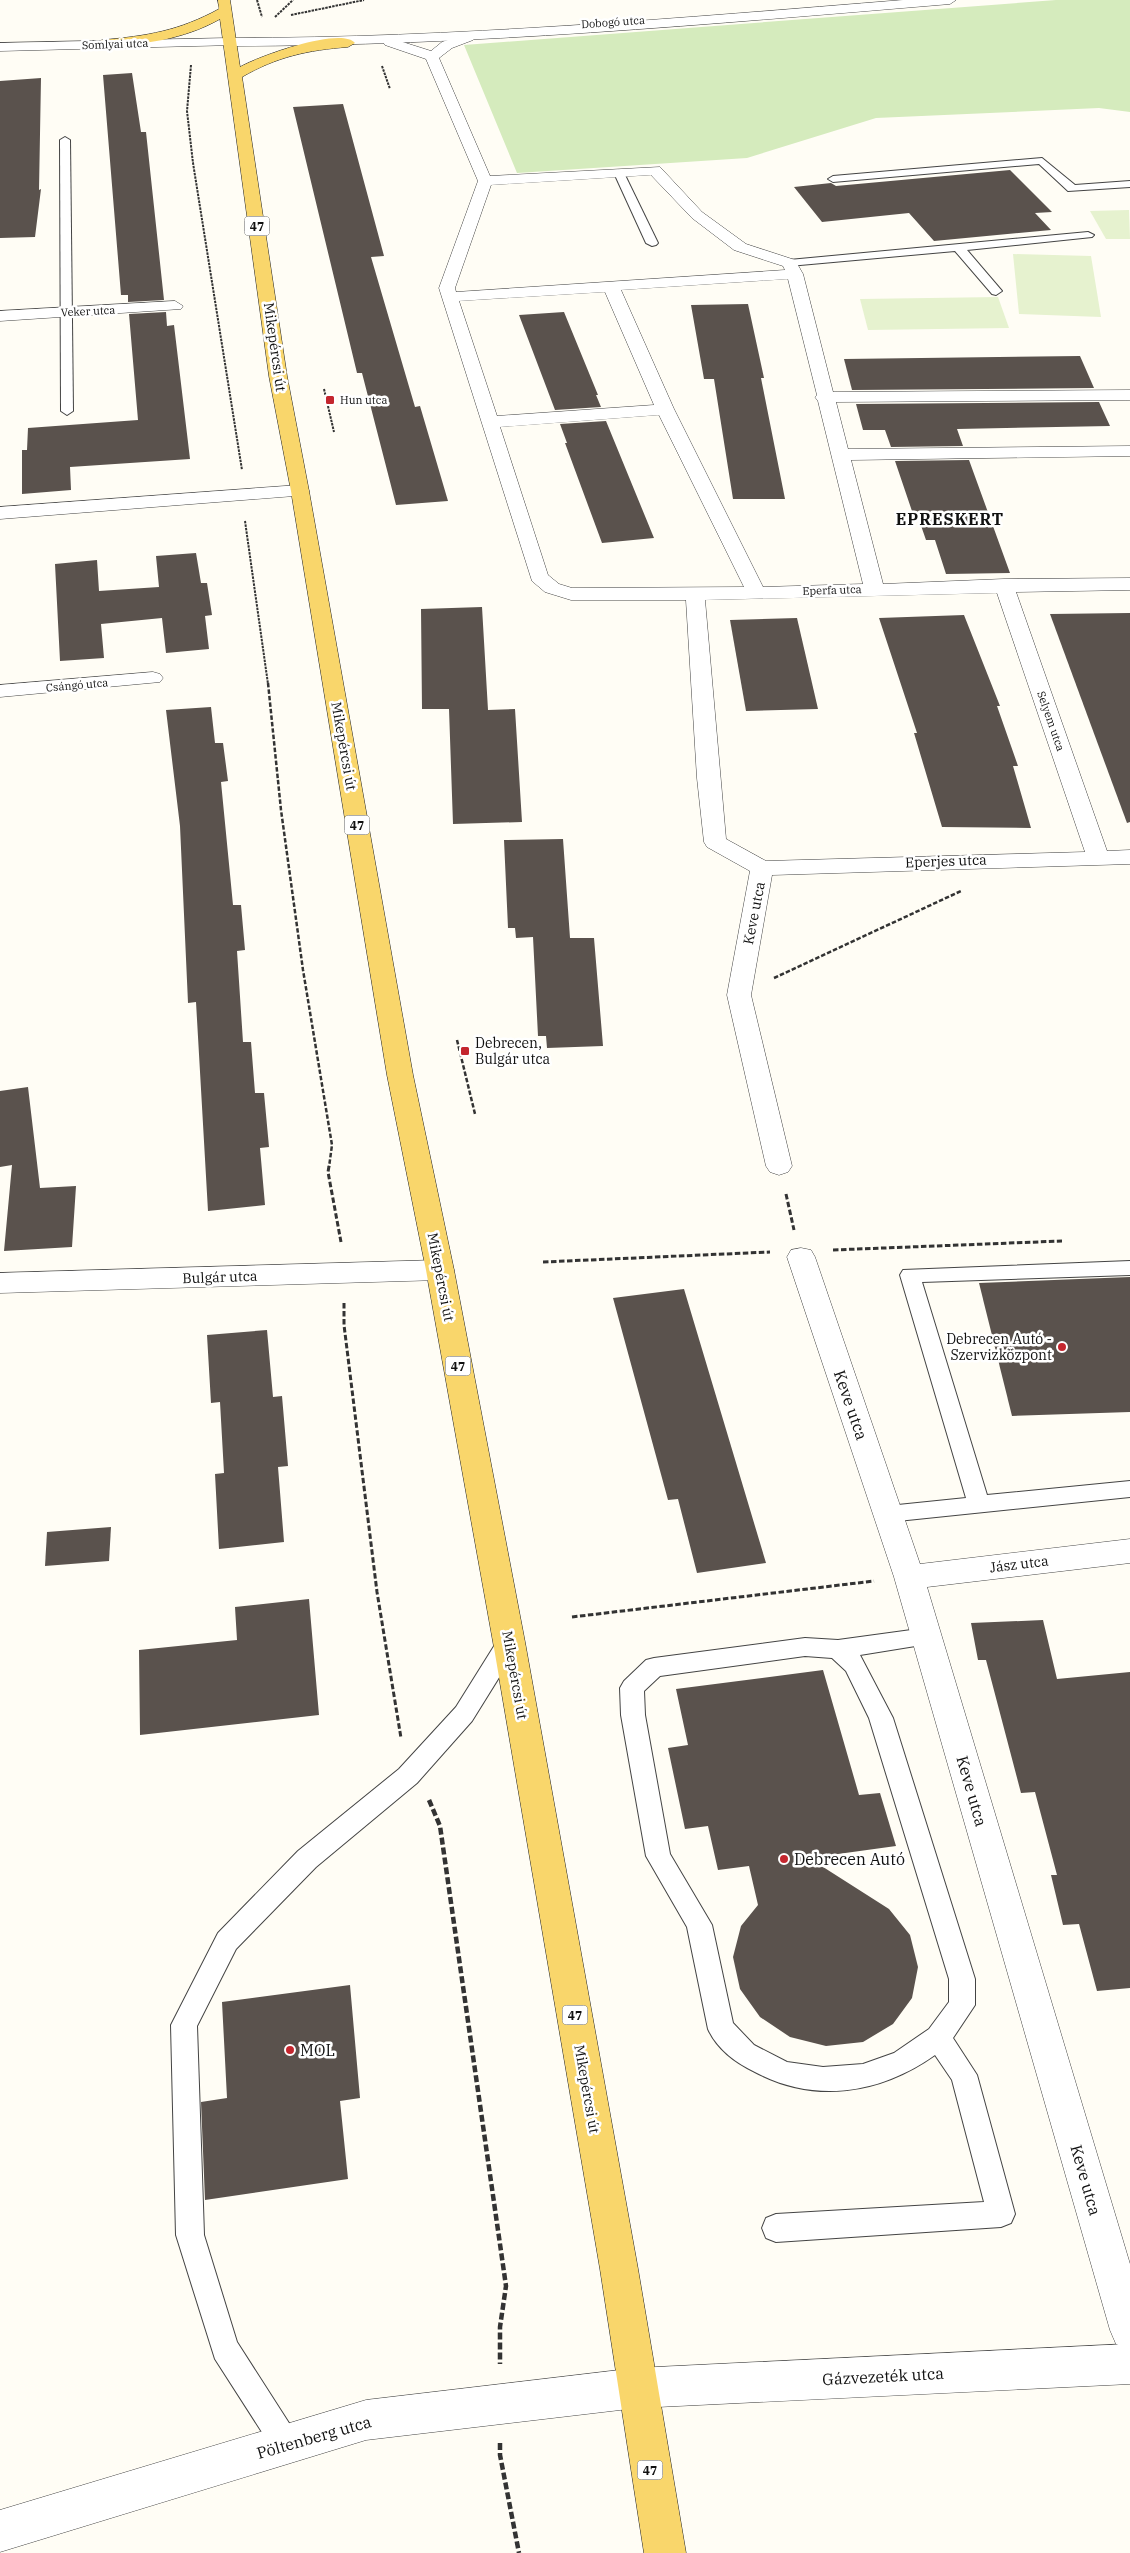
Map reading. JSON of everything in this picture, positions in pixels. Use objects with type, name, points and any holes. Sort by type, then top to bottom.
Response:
[{"type":"main road","name":"Mikepércsi út","points":[[225,5],[278,376],[300,491],[400,1075],[440,1270],[510,1642],[617,2259],[664,2553]]},
{"type":"main road","points":[[102,44],[174,36],[196,28],[225,5]]},
{"type":"main road","points":[[236,75],[256,63],[286,50],[348,43]]},
{"type":"street","name":"Dobogó utca","points":[[230,42],[390,42],[603,30],[757,15],[950,0]]},
{"type":"street","points":[[432,57],[447,45],[468,37]]},
{"type":"street","name":"Somlyai utca","points":[[0,47],[230,42]]},
{"type":"street","points":[[390,42],[416,49],[432,57],[485,181],[446,288],[490,422],[665,409]]},
{"type":"street","points":[[485,181],[655,170],[697,215],[740,248],[792,268]]},
{"type":"street","points":[[450,297],[611,287],[792,268]]},
{"type":"street","points":[[792,268],[874,588]]},
{"type":"street","points":[[611,287],[665,409],[756,592]]},
{"type":"street","name":"Veker utca","points":[[0,316],[175,306]]},
{"type":"street","points":[[824,397],[1130,395]]},
{"type":"street","name":"Eperfa utca","points":[[490,422],[539,577],[552,588],[570,594],[695,594],[1004,585],[1130,584]]},
{"type":"street","points":[[841,456],[1130,451]]},
{"type":"street","points":[[0,513],[300,491]]},
{"type":"street","name":"Selyem utca","points":[[1004,585],[1098,857]]},
{"type":"street","name":"Keve utca","points":[[695,594],[708,778],[715,842],[762,868],[738,995],[779,1166]]},
{"type":"street","name":"Csángó utca","points":[[0,692],[153,678]]},
{"type":"street","name":"Eperjes utca","points":[[762,868],[1130,857]]},
{"type":"street","name":"Keve utca","points":[[801,1257],[909,1577],[1130,2330]]},
{"type":"street","name":"Bulgár utca","points":[[0,1283],[440,1270]]},
{"type":"street","name":"Jász utca","points":[[909,1577],[1130,1551]]},
{"type":"street","name":"Gázvezeték utca","points":[[637,2388],[1130,2364]]},
{"type":"street","name":"Pöltenberg utca","points":[[0,2532],[366,2420],[637,2388]]},
{"type":"lane","points":[[65,140],[67,411]]},
{"type":"lane","points":[[833,179],[1042,162],[1072,188],[1130,184]]},
{"type":"lane","points":[[619,173],[652,243]]},
{"type":"lane","points":[[792,268],[958,247],[1088,235]]},
{"type":"lane","points":[[958,247],[996,292]]},
{"type":"lane","points":[[979,1505],[910,1275],[1130,1268]]},
{"type":"lane","points":[[888,1514],[1130,1490]]},
{"type":"lane","points":[[838,1649],[855,1665],[881,1718],[962,1979],[962,2005],[938,2038],[902,2063],[863,2076],[823,2080],[784,2074],[746,2054],[721,2029],[699,1925],[658,1856],[633,1715],[632,1688],[654,1667],[805,1647],[838,1649],[926,1637]]},
{"type":"lane","points":[[286,2444],[225,2349],[190,2235],[184,2024],[227,1941],[307,1859],[408,1776],[464,1714],[510,1642]]},
{"type":"lane","points":[[776,2228],[1001,2214],[964,2075],[938,2038]]},
{"type":"path","points":[[258,0],[260,16],[266,18]]},
{"type":"path","points":[[282,17],[272,19],[293,0]]},
{"type":"path","points":[[291,15],[364,0]]},
{"type":"path","points":[[324,389],[334,432]]},
{"type":"path","points":[[738,995],[969,887]]},
{"type":"path","points":[[457,1040],[475,1114]]},
{"type":"path","points":[[779,1166],[801,1257]]},
{"type":"path","points":[[572,1617],[909,1577]]},
{"type":"green space","points":[[1056,0],[1130,0],[1130,112],[1099,108],[876,118],[747,158],[517,173],[464,45]]},
{"type":"green space","points":[[1129,210],[1130,239],[1106,239],[1090,211]]},
{"type":"green space","points":[[1013,254],[1091,256],[1101,317],[1019,314]]},
{"type":"green space","points":[[998,297],[1009,328],[868,330],[860,299]]},
{"type":"building","points":[[132,73],[141,132],[146,132],[164,300],[128,302],[128,295],[121,295],[103,75]]},
{"type":"building","points":[[41,78],[39,190],[41,189],[35,237],[0,238],[0,81]]},
{"type":"building","points":[[343,104],[384,256],[371,257],[415,407],[420,406],[448,501],[396,505],[362,373],[357,373],[293,107]]},
{"type":"building","points":[[1010,170],[1052,212],[1035,213],[1051,230],[934,241],[909,213],[822,222],[794,187],[831,183],[836,186]]},
{"type":"building","points":[[748,304],[764,378],[761,378],[785,499],[733,499],[714,379],[704,379],[691,305]]},
{"type":"building","points":[[166,312],[167,326],[174,325],[190,459],[70,467],[71,490],[22,494],[22,450],[27,450],[28,428],[138,420],[129,314]]},
{"type":"building","points":[[564,312],[598,395],[596,395],[601,407],[555,410],[519,315]]},
{"type":"building","points":[[1080,356],[1094,388],[852,390],[844,359]]},
{"type":"building","points":[[1099,402],[1110,426],[957,429],[963,446],[891,447],[885,430],[863,430],[856,404]]},
{"type":"building","points":[[606,421],[654,538],[602,543],[565,443],[567,443],[560,424]]},
{"type":"building","points":[[969,460],[1010,573],[946,574],[935,540],[926,540],[918,517],[914,517],[895,461]]},
{"type":"building","points":[[196,553],[201,583],[207,583],[212,615],[205,616],[209,649],[166,653],[162,618],[101,624],[104,658],[60,661],[55,564],[97,560],[99,591],[159,587],[156,556]]},
{"type":"building","points":[[482,607],[488,710],[515,709],[522,822],[453,824],[449,709],[422,709],[421,609]]},
{"type":"building","points":[[1130,613],[1130,822],[1127,823],[1050,614]]},
{"type":"building","points":[[964,615],[1000,706],[997,706],[1018,766],[1013,766],[1031,828],[942,827],[914,733],[917,733],[879,618]]},
{"type":"building","points":[[797,618],[818,709],[746,711],[730,620]]},
{"type":"building","points":[[211,707],[215,743],[223,743],[228,781],[221,782],[233,905],[241,905],[245,950],[237,951],[243,1042],[251,1042],[255,1093],[264,1093],[269,1147],[260,1148],[265,1205],[208,1211],[196,1002],[188,1003],[180,826],[166,710]]},
{"type":"building","points":[[563,839],[570,938],[594,938],[603,1046],[547,1048],[546,1036],[538,1036],[533,937],[516,938],[515,928],[508,928],[504,840]]},
{"type":"building","points":[[28,1087],[40,1188],[76,1186],[72,1247],[4,1251],[12,1165],[0,1167],[0,1091]]},
{"type":"building","name":"Debrecen Autó - Szervizközpont","points":[[1130,1277],[1130,1412],[1012,1416],[979,1283]]},
{"type":"building","points":[[684,1289],[766,1563],[697,1573],[678,1499],[668,1500],[613,1298]]},
{"type":"building","points":[[267,1330],[273,1397],[282,1396],[288,1466],[278,1467],[284,1542],[219,1549],[215,1474],[224,1473],[220,1402],[211,1403],[207,1335]]},
{"type":"building","points":[[111,1527],[109,1561],[45,1566],[47,1532]]},
{"type":"building","points":[[309,1599],[319,1715],[140,1735],[139,1650],[237,1640],[235,1607]]},
{"type":"building","points":[[1043,1620],[1057,1679],[1130,1672],[1130,1988],[1097,1991],[1079,1924],[1063,1925],[1051,1875],[1057,1875],[1035,1792],[1021,1793],[986,1660],[978,1660],[971,1623]]},
{"type":"building","name":"Debrecen Autó","points":[[823,1670],[859,1795],[880,1793],[896,1846],[809,1858],[889,1909],[910,1935],[918,1967],[912,1998],[893,2024],[863,2042],[826,2046],[790,2037],[760,2017],[740,1989],[733,1957],[741,1926],[758,1905],[749,1866],[718,1870],[708,1826],[685,1829],[668,1748],[688,1745],[676,1689]]},
{"type":"building","name":"MOL","points":[[350,1985],[360,2098],[340,2101],[348,2179],[205,2200],[201,2102],[227,2098],[222,2002]]},
{"type":"place","name":"Hun utca","points":[[330,400]]},
{"type":"place","name":"Debrecen, Bulgár utca","points":[[465,1051]]},
{"type":"place","name":"Debrecen Autó - Szervizközpont","points":[[1062,1347]]},
{"type":"place","name":"Debrecen Autó","points":[[784,1859]]},
{"type":"place","name":"MOL","points":[[290,2050]]},
{"type":"district","name":"EPRESKERT","points":[[950,519]]}]
